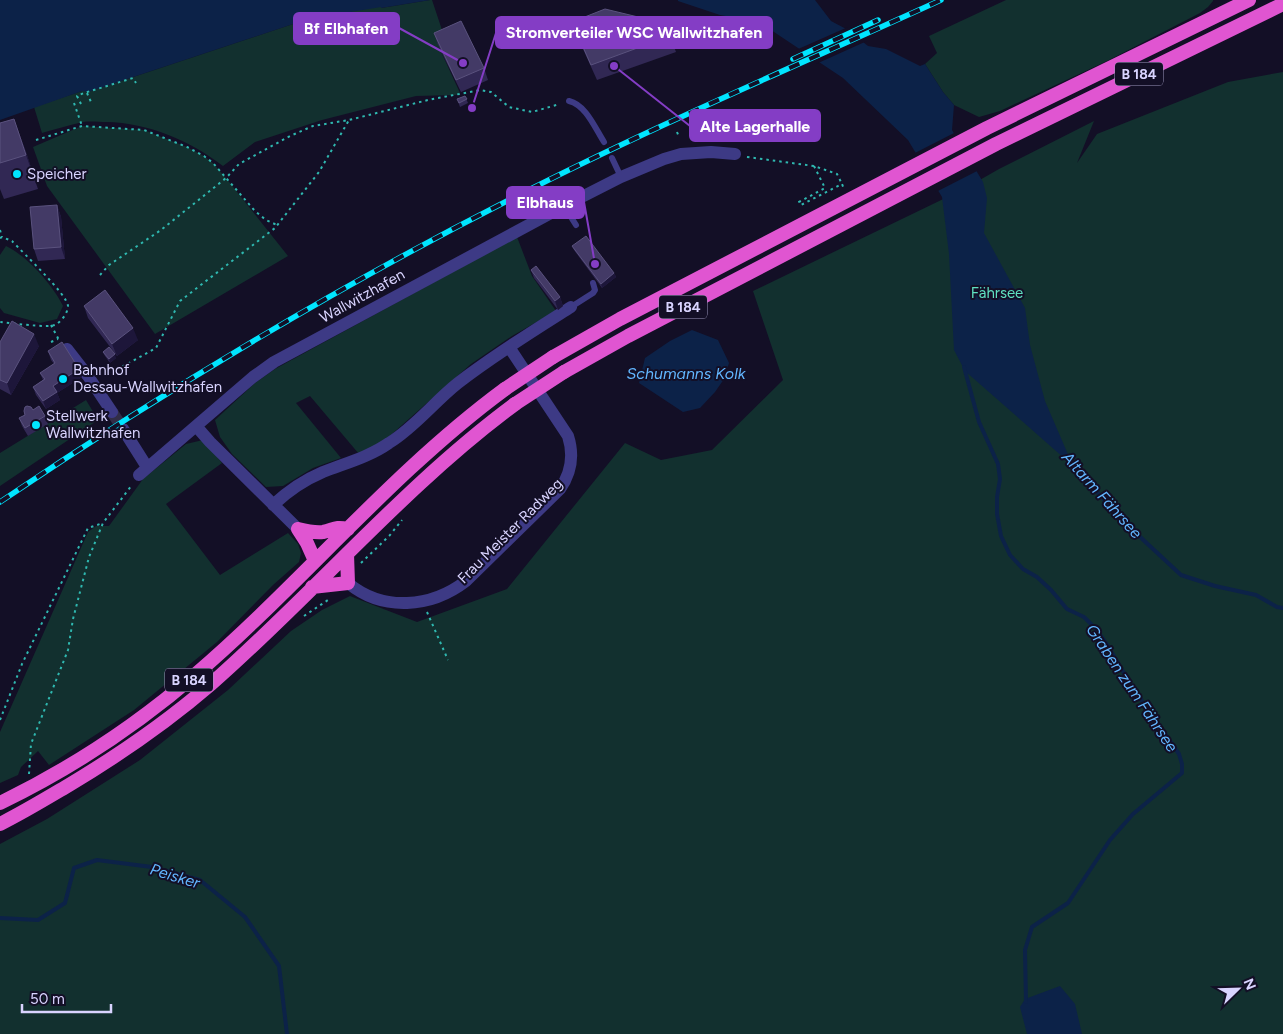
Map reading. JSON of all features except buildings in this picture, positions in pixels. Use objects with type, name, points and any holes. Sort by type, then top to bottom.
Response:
[{"type":"highway","name":"B 184","points":[[0,803],[112,738],[166,699],[215,658],[434,446],[505,389],[553,356],[620,319],[1220,7],[1248,0]]},
{"type":"highway","name":"B 184","points":[[0,824],[100,766],[164,722],[225,672],[452,454],[515,404],[564,372],[628,336],[996,144],[1283,4]]},
{"type":"highway","points":[[298,528],[312,532],[325,532],[337,527],[348,529]]},
{"type":"highway","points":[[298,528],[315,561]]},
{"type":"highway","points":[[312,587],[348,583],[347,554]]},
{"type":"street","name":"Wallwitzhafen","points":[[143,471],[253,377],[274,362],[564,206],[621,177],[680,154],[711,152],[735,154]]},
{"type":"street","points":[[273,505],[296,486],[309,479],[366,456],[388,444],[402,434],[456,385],[509,347],[571,307]]},
{"type":"street","points":[[348,583],[368,595],[384,601],[404,604],[422,602],[444,595],[466,581],[560,489],[568,475],[572,460],[568,436],[509,347]]},
{"type":"street","points":[[68,349],[112,412]]},
{"type":"street","points":[[196,426],[298,528]]},
{"type":"street","points":[[123,429],[143,471]]},
{"type":"lane","points":[[569,101],[576,103],[583,110],[604,142]]},
{"type":"lane","points":[[612,158],[621,177]]},
{"type":"lane","points":[[564,206],[576,225]]},
{"type":"lane","points":[[571,307],[593,293],[595,290],[593,283]]},
{"type":"path","points":[[81,104],[77,96],[87,92],[133,78],[136,83]]},
{"type":"path","points":[[100,275],[109,265],[160,230],[226,178],[239,164],[290,136],[313,126],[348,120],[428,100],[480,90],[491,92],[509,107],[532,112],[569,101]]},
{"type":"path","points":[[87,92],[91,102]]},
{"type":"path","points":[[74,103],[82,126]]},
{"type":"path","points":[[111,373],[156,348],[180,302],[277,225],[319,172],[348,120]]},
{"type":"path","points":[[36,140],[82,126],[144,130],[204,156],[213,163],[255,211],[266,220],[277,225]]},
{"type":"path","points":[[677,132],[679,137]]},
{"type":"path","points":[[735,154],[748,158],[814,166],[837,174],[850,200]]},
{"type":"path","points":[[814,166],[825,188],[799,202],[801,205],[842,184]]},
{"type":"path","points":[[0,230],[1,238],[12,241],[62,294],[68,306],[66,315],[55,325],[0,322]]},
{"type":"path","points":[[51,325],[54,333]]},
{"type":"path","points":[[51,342],[58,339]]},
{"type":"path","points":[[29,774],[31,744],[68,650],[73,619],[89,557],[103,523],[143,471]]},
{"type":"path","points":[[0,720],[22,664],[88,528],[103,523]]},
{"type":"path","points":[[422,602],[448,660]]},
{"type":"green space","points":[[432,0],[445,39],[438,45],[460,93],[456,95],[416,96],[322,120],[255,142],[223,166],[196,148],[168,135],[122,123],[86,122],[42,133],[34,107],[82,91],[112,84],[308,19],[381,6],[381,8]]},
{"type":"green space","points":[[1006,0],[1213,1],[1200,13],[1107,61],[1000,111],[979,117],[954,105],[925,64],[937,53],[929,36]]},
{"type":"green space","points":[[1283,72],[1283,1034],[0,1034],[0,844],[47,819],[140,760],[228,690],[291,631],[322,610],[350,596],[417,622],[507,589],[625,443],[661,460],[712,450],[783,380],[753,291],[964,189],[1094,121],[1077,163],[1097,134],[1228,82]]},
{"type":"green space","points":[[82,126],[144,130],[204,156],[226,178],[288,256],[155,334],[47,186],[33,147]]},
{"type":"green space","points":[[517,237],[532,276],[556,311],[512,336],[471,364],[384,441],[359,454],[310,396],[296,403],[341,458],[313,468],[283,486],[266,487],[232,454],[220,437],[215,420],[255,383],[275,369]]},
{"type":"green space","points":[[6,246],[31,264],[53,289],[63,306],[57,319],[40,323],[4,313],[0,308],[0,255]]},
{"type":"green space","points":[[86,400],[98,420],[0,486],[0,453]]},
{"type":"green space","points":[[203,440],[222,463],[166,504],[220,575],[288,533],[298,544],[301,553],[299,562],[273,585],[217,642],[134,710],[49,765],[38,751],[21,767],[18,775],[0,783],[0,732],[88,532],[96,526],[109,526],[143,479],[186,444]]},
{"type":"water","points":[[0,0],[430,0],[308,19],[88,92],[82,91],[0,120]]},
{"type":"water","name":"Fährsee","points":[[678,0],[815,0],[831,21],[848,30],[868,46],[886,49],[920,66],[925,64],[954,105],[952,130],[983,182],[987,198],[984,233],[1025,308],[1030,345],[1045,401],[1073,466],[965,371],[954,350],[949,254],[942,197],[908,140],[843,78],[759,22],[720,15]]},
{"type":"water","name":"Schumanns Kolk","points":[[692,330],[718,340],[729,363],[724,379],[700,408],[683,412],[639,383],[645,358],[670,341]]},
{"type":"water","points":[[1060,986],[1075,1004],[1082,1034],[1027,1034],[1020,1007],[1025,999]]},
{"type":"pier","points":[[848,27],[867,41],[816,64],[796,50]]},
{"type":"pier","points":[[956,132],[979,170],[936,192],[913,154]]},
{"type":"waterway","name":"Graben zum Fährsee","points":[[964,367],[979,422],[998,464],[1000,479],[997,514],[1001,536],[1010,555],[1023,569],[1037,577],[1051,590],[1067,609],[1084,617],[1096,629],[1131,685],[1179,754],[1182,764],[1182,773],[1133,814],[1110,840],[1068,903],[1032,927],[1025,950],[1026,1002]]},
{"type":"waterway","name":"Altarm Fährsee","points":[[1071,463],[1124,522],[1181,575],[1215,586],[1256,595],[1277,607],[1283,608]]},
{"type":"waterway","name":"Peisker","points":[[0,918],[38,920],[65,903],[74,868],[97,860],[152,867],[200,880],[245,917],[279,966],[287,1034]]},
{"type":"tunnel","points":[[112,412],[123,429]]},
{"type":"railway","points":[[0,502],[186,382],[313,306],[442,235],[614,148],[941,0]]},
{"type":"railway","points":[[793,59],[878,20]]},
{"type":"place","name":"Bf Elbhafen","points":[[463,63]]},
{"type":"place","name":"Alte Lagerhalle","points":[[614,66]]},
{"type":"place","name":"Stromverteiler WSC Wallwitzhafen","points":[[472,108]]},
{"type":"place","name":"Speicher","points":[[17,174]]},
{"type":"place","name":"Elbhaus","points":[[595,264]]},
{"type":"place","name":"Bahnhof Dessau-Wallwitzhafen","points":[[63,379]]},
{"type":"place","name":"Stellwerk Wallwitzhafen","points":[[36,425]]}]
